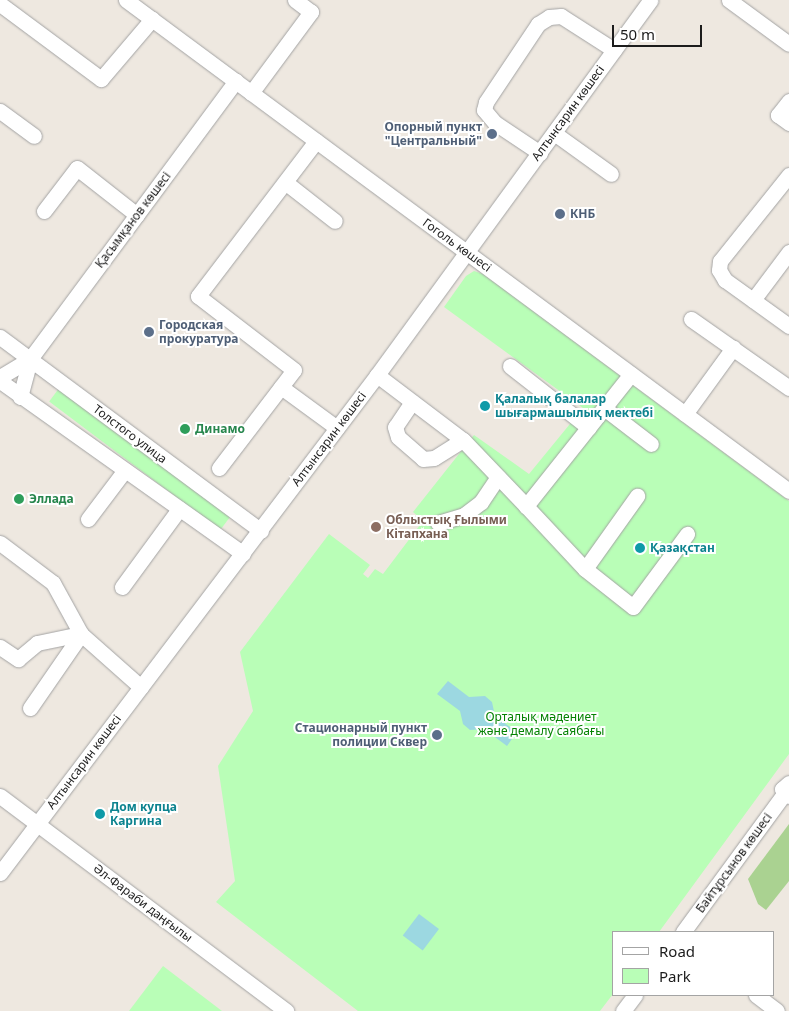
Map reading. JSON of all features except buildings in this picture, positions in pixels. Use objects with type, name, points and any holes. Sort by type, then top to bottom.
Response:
[{"type":"street","name":"Гоголь көшесі","points":[[126,0],[789,491]]},
{"type":"street","points":[[252,93],[311,12],[295,0]]},
{"type":"street","name":"Алтынсарин көшесі","points":[[0,873],[261,530],[468,253],[650,0]]},
{"type":"street","points":[[729,0],[789,44]]},
{"type":"street","points":[[0,4],[101,79],[152,19]]},
{"type":"street","points":[[540,153],[495,123],[484,110],[486,102],[538,24],[549,17],[561,16],[614,50]]},
{"type":"street","name":"Қасымқанов көшесі","points":[[20,397],[30,359],[236,81]]},
{"type":"street","points":[[789,100],[778,115],[789,123]]},
{"type":"street","points":[[0,111],[34,136]]},
{"type":"street","points":[[554,133],[611,174]]},
{"type":"street","points":[[219,468],[294,370],[198,296],[316,141]]},
{"type":"street","points":[[44,211],[77,168],[137,216]]},
{"type":"street","points":[[789,175],[720,261],[719,270],[725,280],[789,326]]},
{"type":"street","points":[[285,182],[335,221]]},
{"type":"street","points":[[753,300],[789,252]]},
{"type":"street","points":[[691,319],[789,388]]},
{"type":"street","name":"Толстого улица","points":[[0,337],[261,530]]},
{"type":"street","points":[[685,414],[733,348]]},
{"type":"street","name":"Қасымқанов көшесі","points":[[0,377],[30,359]]},
{"type":"street","points":[[510,366],[588,428]]},
{"type":"street","points":[[526,506],[631,374]]},
{"type":"street","points":[[376,375],[464,440],[585,569],[633,607],[687,534]]},
{"type":"street","points":[[0,381],[242,554]]},
{"type":"street","points":[[281,387],[337,428]]},
{"type":"street","points":[[412,402],[395,428],[398,437],[424,458],[434,458],[464,440]]},
{"type":"street","points":[[604,408],[651,444]]},
{"type":"street","points":[[88,519],[125,470]]},
{"type":"street","points":[[438,523],[464,515],[481,502],[498,477]]},
{"type":"street","points":[[585,569],[637,496]]},
{"type":"street","points":[[122,587],[179,509]]},
{"type":"street","points":[[0,543],[53,583],[81,634],[141,687]]},
{"type":"street","points":[[0,647],[18,659],[36,643],[81,634]]},
{"type":"street","points":[[30,708],[81,634]]},
{"type":"street","name":"Байтұрсынов көшесі","points":[[684,931],[788,791]]},
{"type":"street","name":"Әл-Фараби даңғылы","points":[[0,796],[286,1011]]},
{"type":"street","points":[[623,1011],[634,996]]},
{"type":"street","points":[[757,996],[777,1011]]},
{"type":"green space","name":"Орталық мәдениет және демалу саябағы","points":[[474,271],[483,274],[789,501],[789,754],[660,931],[612,931],[612,995],[600,1011],[358,1011],[216,902],[235,881],[218,766],[253,711],[240,652],[329,534],[370,565],[363,574],[368,578],[375,569],[383,574],[423,521],[413,512],[474,435],[529,474],[583,408],[444,307],[466,276]]},
{"type":"green space","points":[[60,387],[231,516],[220,530],[49,401]]},
{"type":"green space","points":[[789,824],[789,881],[766,910],[758,904],[748,879]]},
{"type":"green space","points":[[163,966],[222,1011],[129,1011]]},
{"type":"water","points":[[448,681],[469,697],[485,696],[492,702],[495,716],[517,732],[507,746],[484,729],[470,730],[463,724],[460,711],[437,694]]},
{"type":"water","points":[[419,914],[439,929],[423,951],[403,936]]},
{"type":"place","name":"Опорный пункт \"Центральный\"","points":[[492,134]]},
{"type":"place","name":"КНБ","points":[[560,214]]},
{"type":"place","name":"Городская прокуратура","points":[[149,332]]},
{"type":"place","name":"Қалалық балалар шығармашылық мектебі","points":[[485,406]]},
{"type":"place","name":"Динамо","points":[[185,429]]},
{"type":"place","name":"Эллада","points":[[19,499]]},
{"type":"place","name":"Облыстық Ғылыми Кітапхана","points":[[376,527]]},
{"type":"place","name":"Қазақстан","points":[[640,548]]},
{"type":"place","name":"Стационарный пункт полиции Сквер","points":[[437,735]]},
{"type":"place","name":"Дом купца Каргина","points":[[100,814]]}]
